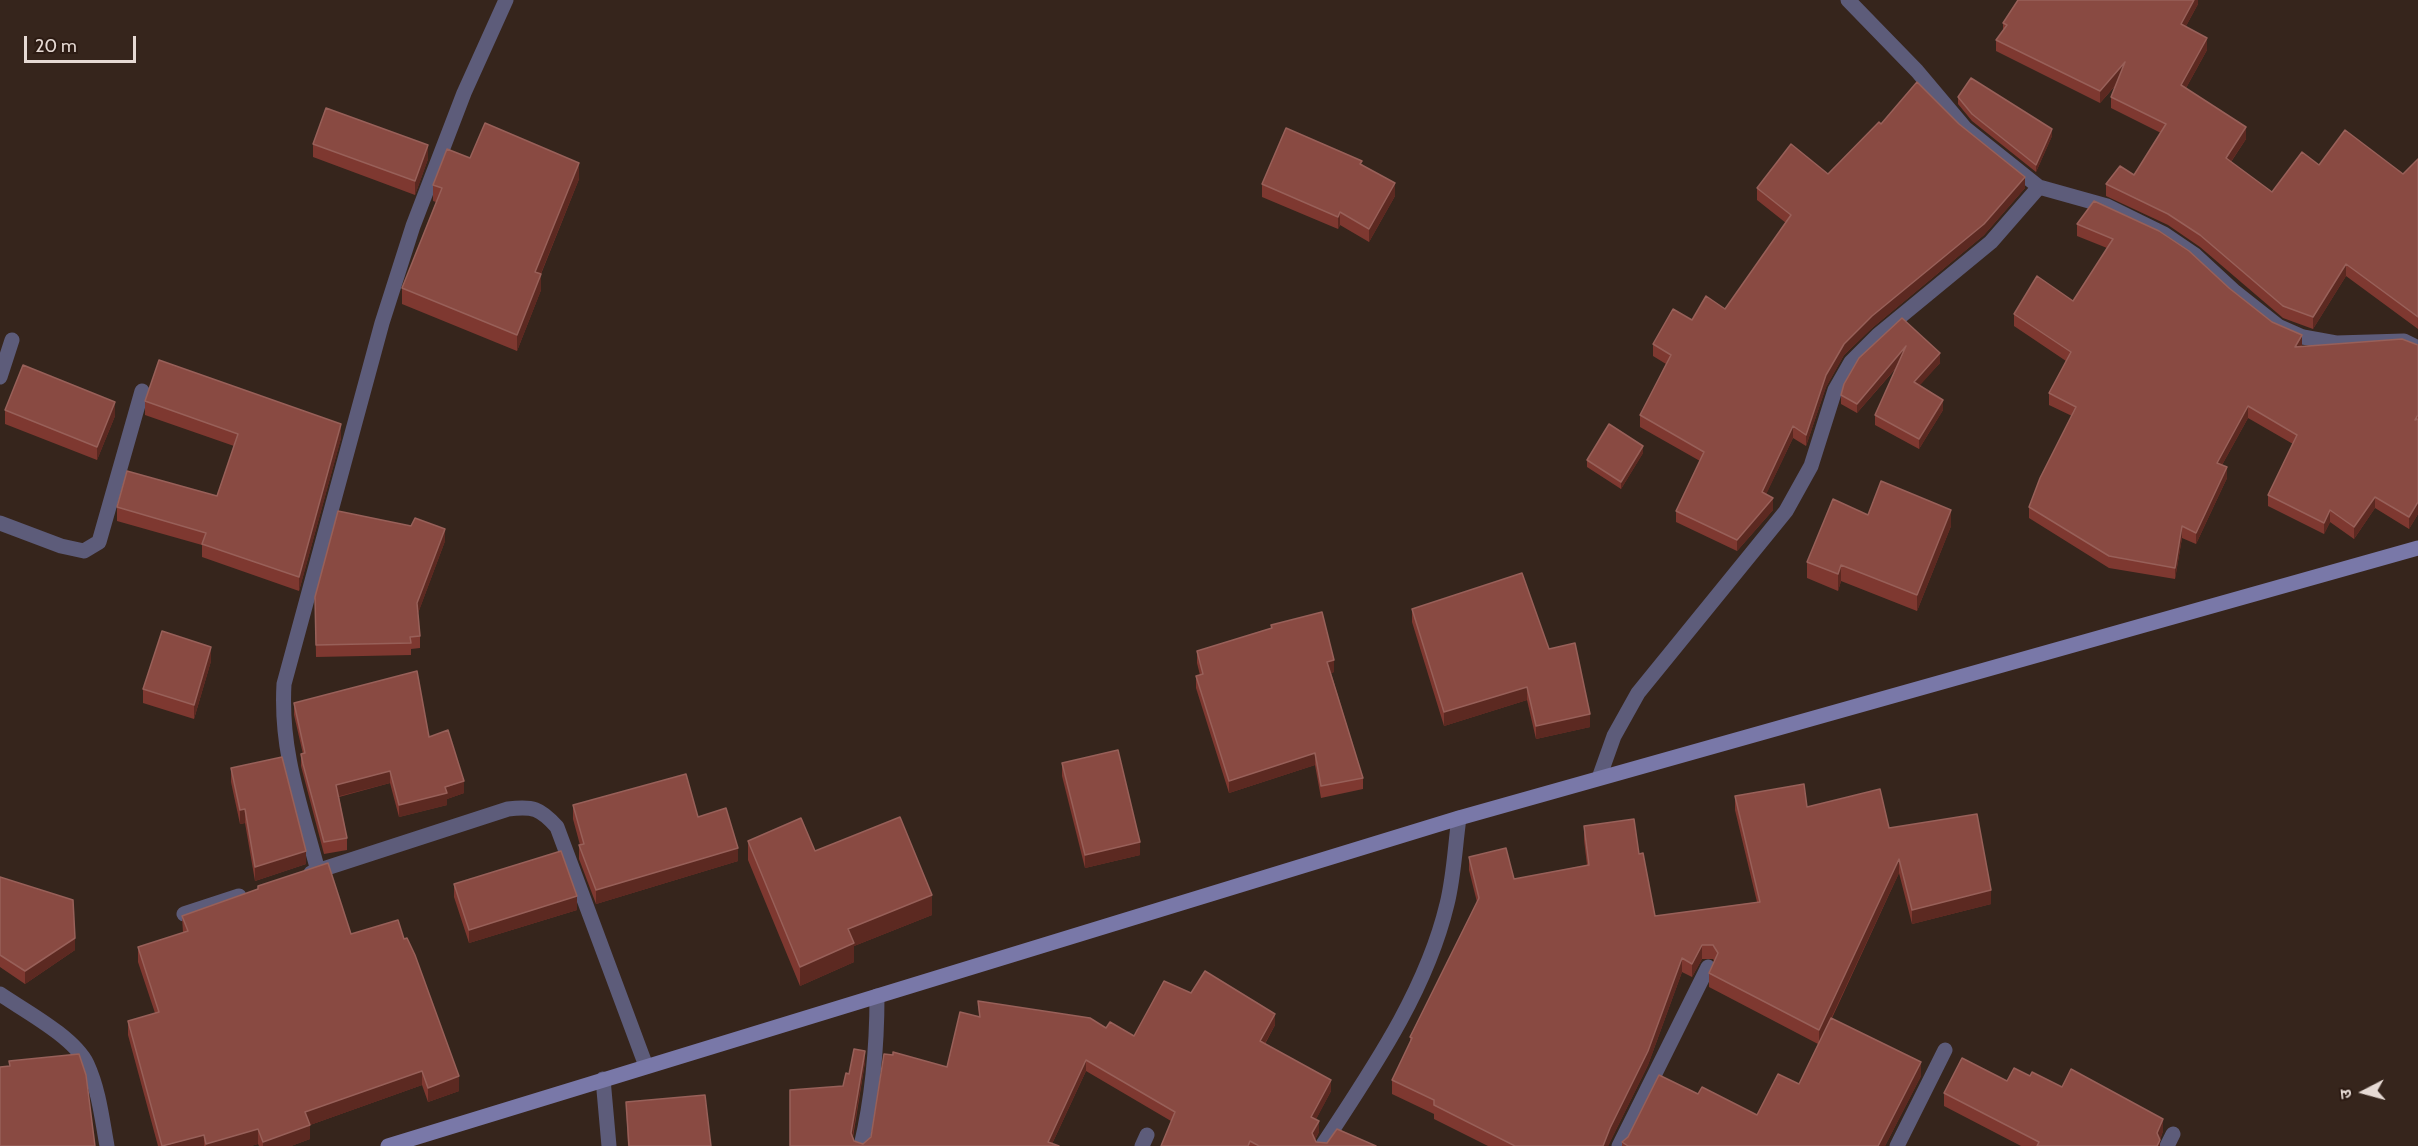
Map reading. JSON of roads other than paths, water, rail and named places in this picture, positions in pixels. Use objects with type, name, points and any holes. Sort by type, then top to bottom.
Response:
[{"type":"street","points":[[318,871],[286,749],[282,719],[284,684],[382,323],[413,226],[464,93],[506,0]]},
{"type":"street","points":[[1848,0],[1917,71],[1965,128],[2039,187],[2108,206],[2164,234],[2195,255],[2235,292],[2278,326],[2295,333],[2336,343],[2404,341],[2418,348]]},
{"type":"street","points":[[1599,778],[1614,735],[1638,693],[1786,511],[1811,466],[1835,390],[1851,362],[1878,334],[1991,242],[2039,187]]},
{"type":"street","points":[[0,377],[12,340]]},
{"type":"street","points":[[0,523],[61,546],[84,551],[99,542],[142,391]]},
{"type":"street","points":[[388,1146],[1459,818],[2418,548]]},
{"type":"street","points":[[296,878],[508,809],[527,807],[544,812],[557,827],[646,1066]]},
{"type":"street","points":[[1322,1146],[1380,1057],[1421,976],[1447,904],[1459,818]]},
{"type":"street","points":[[184,914],[251,892]]},
{"type":"street","points":[[1619,1146],[1708,967]]},
{"type":"street","points":[[0,994],[60,1035],[86,1062],[96,1088],[107,1146]]},
{"type":"street","points":[[861,1146],[877,1053],[877,996]]},
{"type":"street","points":[[1897,1146],[1945,1050]]},
{"type":"street","points":[[603,1079],[609,1146]]}]
